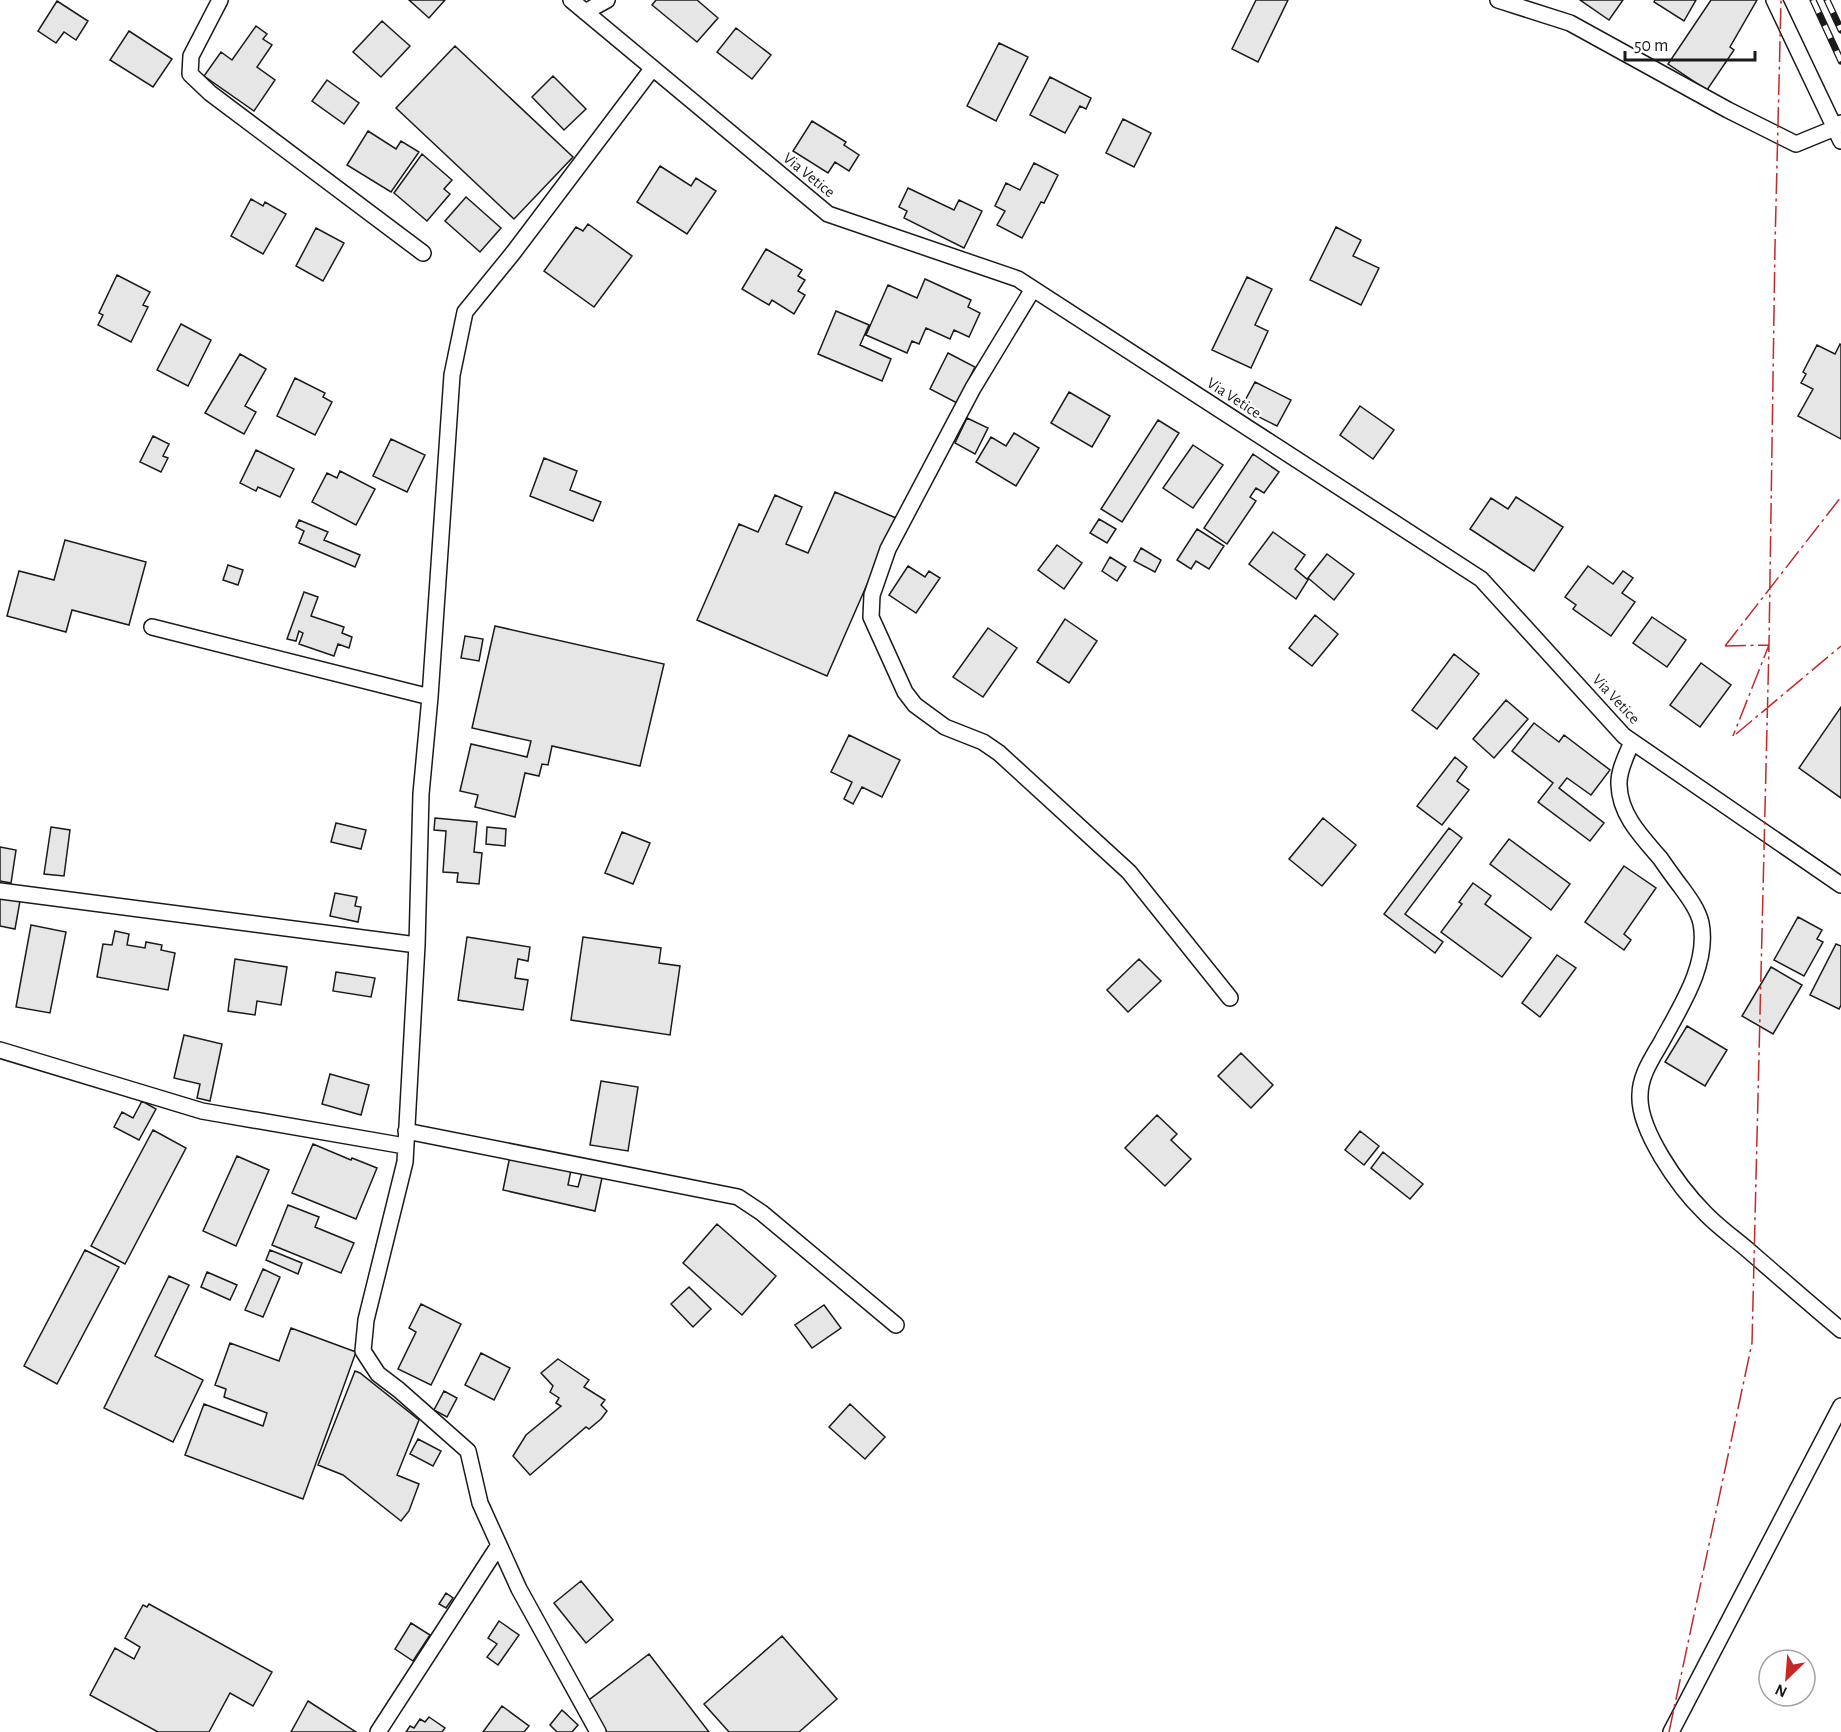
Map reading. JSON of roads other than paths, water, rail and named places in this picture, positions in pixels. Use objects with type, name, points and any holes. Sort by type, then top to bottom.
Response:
[{"type":"street","points":[[220,0],[190,56],[190,74],[210,93],[423,253]]},
{"type":"street","name":"Via Vetice","points":[[571,0],[828,214],[1018,279],[1481,579],[1624,736],[1841,885]]},
{"type":"street","points":[[585,12],[607,0]]},
{"type":"street","points":[[1498,0],[1570,23],[1728,110],[1796,144],[1839,131],[1774,0]]},
{"type":"street","points":[[598,1732],[519,1589],[480,1503],[468,1451],[378,1374],[363,1351],[366,1320],[405,1162],[417,945],[421,794],[430,697],[452,375],[465,312],[513,253],[652,69]]},
{"type":"street","points":[[1033,289],[973,387],[888,549],[872,595],[871,617],[905,692],[915,705],[945,727],[983,742],[999,753],[1129,872],[1230,999]]},
{"type":"street","points":[[152,627],[430,697]]},
{"type":"street","points":[[1632,742],[1618,783],[1623,807],[1636,831],[1692,902],[1701,920],[1703,939],[1700,962],[1686,998],[1643,1079],[1640,1095],[1642,1115],[1654,1143],[1678,1181],[1704,1212],[1841,1330]]},
{"type":"street","points":[[0,891],[417,945]]},
{"type":"street","points":[[0,1050],[202,1111],[406,1139],[738,1197],[762,1213],[896,1325]]},
{"type":"street","points":[[1671,1732],[1841,1406]]},
{"type":"street","points":[[378,1732],[499,1545]]},
{"type":"railway","points":[[1813,0],[1841,61]]},
{"type":"railway","points":[[1827,0],[1841,30]]}]
